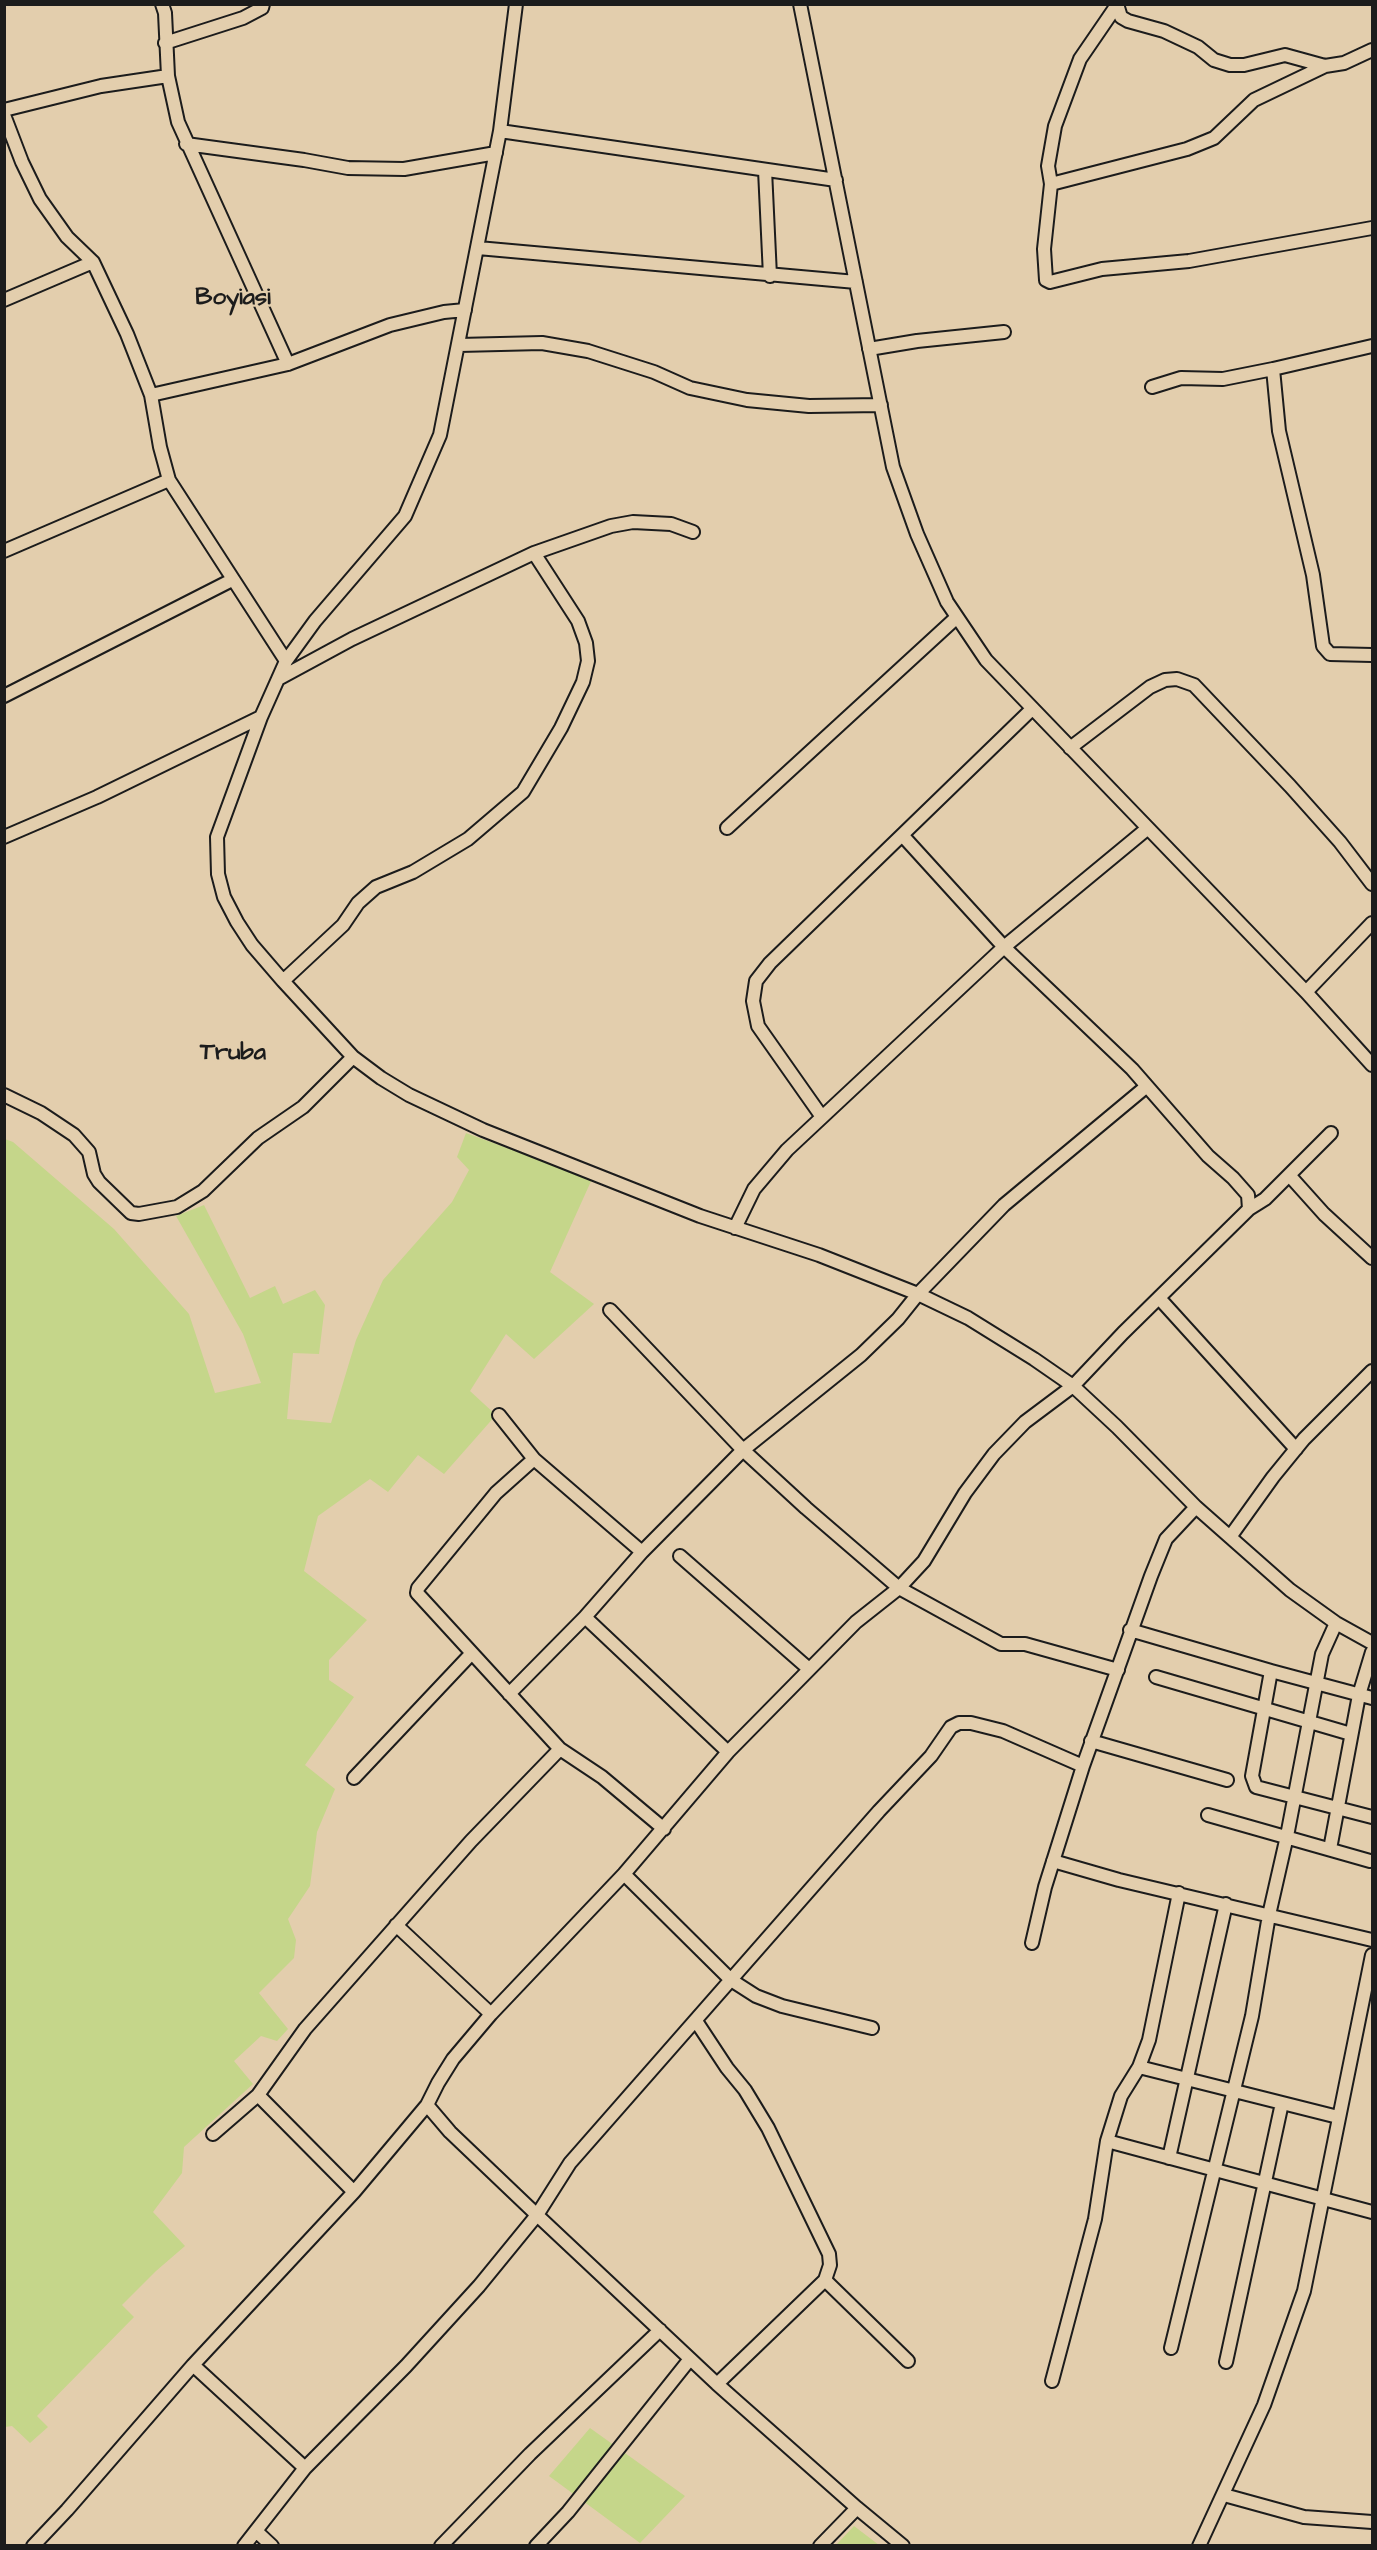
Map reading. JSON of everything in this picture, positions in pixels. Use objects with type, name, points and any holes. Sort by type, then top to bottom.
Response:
[{"type":"street","points":[[162,4],[165,13],[168,76],[178,122],[186,144],[288,364]]},
{"type":"street","points":[[165,43],[243,18],[262,8],[263,4]]},
{"type":"street","points":[[516,4],[500,131],[440,435],[405,516],[329,604],[286,661],[261,717],[217,837],[216,856],[224,897],[237,922],[252,945],[353,1057],[390,1083],[449,1115],[735,1228],[819,1255],[918,1294],[968,1318],[1034,1359],[1073,1386],[1196,1507],[1290,1590],[1336,1623],[1372,1642]]},
{"type":"street","points":[[800,4],[893,467],[916,534],[946,602],[986,660],[1306,992],[1372,1065]]},
{"type":"street","points":[[1117,5],[1121,17],[1128,21],[1164,31],[1198,47],[1214,60],[1230,65],[1245,65],[1285,56],[1325,66]]},
{"type":"street","points":[[1117,5],[1080,59],[1066,93],[1050,147],[1048,166],[1051,184],[1044,249],[1045,276],[1050,282],[1086,271],[1189,261],[1372,230]]},
{"type":"street","points":[[1051,184],[1187,149],[1214,138],[1254,100],[1325,66],[1344,63],[1372,50]]},
{"type":"street","points":[[4,110],[101,86],[168,76]]},
{"type":"street","points":[[4,115],[22,162],[40,199],[67,237],[93,262],[127,334],[151,395],[160,447],[169,480],[286,661]]},
{"type":"street","points":[[500,131],[836,180]]},
{"type":"street","points":[[186,144],[348,168],[404,169],[496,153]]},
{"type":"street","points":[[765,170],[770,276]]},
{"type":"street","points":[[478,248],[856,282]]},
{"type":"street","points":[[4,300],[93,262]]},
{"type":"street","points":[[151,395],[288,364],[390,325],[444,312],[465,310]]},
{"type":"street","points":[[869,349],[917,340],[1004,332]]},
{"type":"street","points":[[459,345],[542,343],[588,351],[654,372],[690,388],[747,400],[809,406],[881,405]]},
{"type":"street","points":[[1152,387],[1181,378],[1223,379],[1372,346]]},
{"type":"street","points":[[1273,369],[1279,431],[1312,575],[1323,646],[1330,654],[1372,654]]},
{"type":"street","points":[[4,551],[169,480]]},
{"type":"street","points":[[279,678],[352,639],[534,553],[611,526],[633,522],[671,524],[693,532]]},
{"type":"street","points":[[283,981],[343,924],[358,903],[376,887],[414,872],[468,839],[523,792],[561,728],[583,682],[588,661],[586,643],[578,621],[534,553]]},
{"type":"street","points":[[4,696],[232,580]]},
{"type":"street","points":[[727,828],[957,617]]},
{"type":"street","points":[[1070,748],[1150,687],[1165,680],[1177,679],[1194,685],[1340,842],[1372,884]]},
{"type":"street","points":[[822,1117],[758,1026],[753,1001],[756,981],[770,963],[1032,709]]},
{"type":"street","points":[[4,837],[97,797],[261,717]]},
{"type":"street","points":[[735,1228],[754,1189],[787,1150],[1004,947],[1148,828]]},
{"type":"street","points":[[903,836],[1004,947],[1147,1086],[1208,1156],[1245,1191],[1250,1200],[1249,1209]]},
{"type":"street","points":[[1306,992],[1372,923]]},
{"type":"street","points":[[4,1095],[41,1113],[74,1135],[89,1152],[94,1174],[99,1182],[131,1213],[139,1214],[177,1206],[202,1191],[265,1133],[303,1107],[353,1057]]},
{"type":"street","points":[[509,1694],[585,1617],[642,1552],[743,1450],[861,1355],[898,1319],[918,1294],[1004,1204],[1147,1086]]},
{"type":"street","points":[[33,2546],[193,2365],[354,2192],[427,2105],[453,2060],[491,2014],[624,1874],[728,1752],[856,1622],[899,1588],[924,1561],[965,1493],[994,1454],[1025,1422],[1073,1386],[1249,1209],[1265,1199],[1331,1133]]},
{"type":"street","points":[[1289,1175],[1324,1214],[1372,1258]]},
{"type":"street","points":[[1160,1298],[1296,1449]]},
{"type":"street","points":[[610,1310],[743,1450],[899,1588],[1001,1644],[1025,1644],[1118,1670]]},
{"type":"street","points":[[1230,1537],[1296,1449],[1372,1371]]},
{"type":"street","points":[[499,1415],[534,1460],[642,1552]]},
{"type":"street","points":[[534,1460],[496,1493],[418,1588],[417,1593],[560,1749],[602,1777],[664,1829]]},
{"type":"street","points":[[1032,1943],[1053,1861],[1091,1741],[1118,1670],[1130,1630],[1166,1539],[1196,1507]]},
{"type":"street","points":[[680,1556],[809,1669]]},
{"type":"street","points":[[585,1617],[728,1752]]},
{"type":"street","points":[[1171,2348],[1234,2091],[1241,2052],[1252,2016],[1269,1915],[1295,1797],[1322,1654],[1336,1623]]},
{"type":"street","points":[[1130,1630],[1372,1698]]},
{"type":"street","points":[[1330,1849],[1359,1695],[1372,1652]]},
{"type":"street","points":[[354,1778],[471,1654]]},
{"type":"street","points":[[1271,1671],[1253,1782],[1257,1786],[1372,1817]]},
{"type":"street","points":[[1156,1677],[1351,1734]]},
{"type":"street","points":[[244,2546],[305,2468],[406,2366],[479,2286],[537,2215],[570,2163],[879,1811],[931,1756],[951,1727],[959,1723],[971,1723],[1004,1731],[1083,1766]]},
{"type":"street","points":[[1091,1741],[1227,1780]]},
{"type":"street","points":[[213,2134],[258,2095],[305,2029],[471,1841],[560,1749]]},
{"type":"street","points":[[1208,1815],[1370,1861]]},
{"type":"street","points":[[1053,1861],[1119,1880],[1372,1940]]},
{"type":"street","points":[[624,1874],[731,1980],[756,1996],[782,2006],[872,2028]]},
{"type":"street","points":[[1053,2381],[1095,2219],[1107,2141],[1121,2096],[1139,2067],[1149,2040],[1179,1893]]},
{"type":"street","points":[[1169,2158],[1226,1904]]},
{"type":"street","points":[[396,1925],[491,2014]]},
{"type":"street","points":[[1199,2546],[1264,2406],[1304,2290],[1372,1955]]},
{"type":"street","points":[[696,2021],[727,2068],[745,2090],[768,2128],[830,2254],[830,2265],[825,2280],[717,2384]]},
{"type":"street","points":[[1139,2067],[1338,2117]]},
{"type":"street","points":[[258,2095],[354,2192]]},
{"type":"street","points":[[1226,2362],[1282,2103]]},
{"type":"street","points":[[427,2105],[537,2215],[690,2359],[856,2508],[903,2546]]},
{"type":"street","points":[[1107,2141],[1372,2212]]},
{"type":"street","points":[[825,2280],[908,2361]]},
{"type":"street","points":[[441,2546],[530,2454],[660,2330]]},
{"type":"street","points":[[537,2546],[568,2512],[690,2359]]},
{"type":"street","points":[[193,2365],[305,2468]]},
{"type":"street","points":[[1224,2495],[1304,2517],[1372,2522]]},
{"type":"street","points":[[820,2546],[856,2508]]},
{"type":"street","points":[[256,2531],[272,2546]]},
{"type":"green space","points":[[466,1133],[592,1179],[550,1272],[594,1304],[534,1359],[506,1334],[470,1391],[496,1415],[444,1474],[418,1455],[388,1492],[370,1479],[318,1516],[304,1571],[367,1620],[329,1660],[329,1680],[354,1697],[305,1765],[335,1789],[317,1832],[310,1886],[288,1919],[296,1940],[294,1958],[259,1993],[288,2029],[277,2041],[261,2036],[234,2061],[253,2084],[184,2147],[182,2173],[153,2212],[185,2246],[122,2305],[134,2317],[37,2416],[48,2427],[30,2443],[12,2426],[5,2427],[5,1139],[13,1142],[114,1229],[189,1314],[215,1393],[261,1383],[243,1334],[176,1216],[204,1205],[250,1298],[275,1286],[283,1304],[315,1290],[325,1305],[319,1354],[293,1353],[287,1419],[331,1423],[356,1340],[383,1280],[452,1202],[469,1170],[457,1157]]},
{"type":"green space","points":[[590,2428],[685,2496],[640,2543],[549,2476]]},
{"type":"green space","points":[[854,2526],[879,2545],[836,2545]]},
{"type":"district","name":"Boyiasi","points":[[233,299]]},
{"type":"district","name":"Truba","points":[[233,1054]]}]
